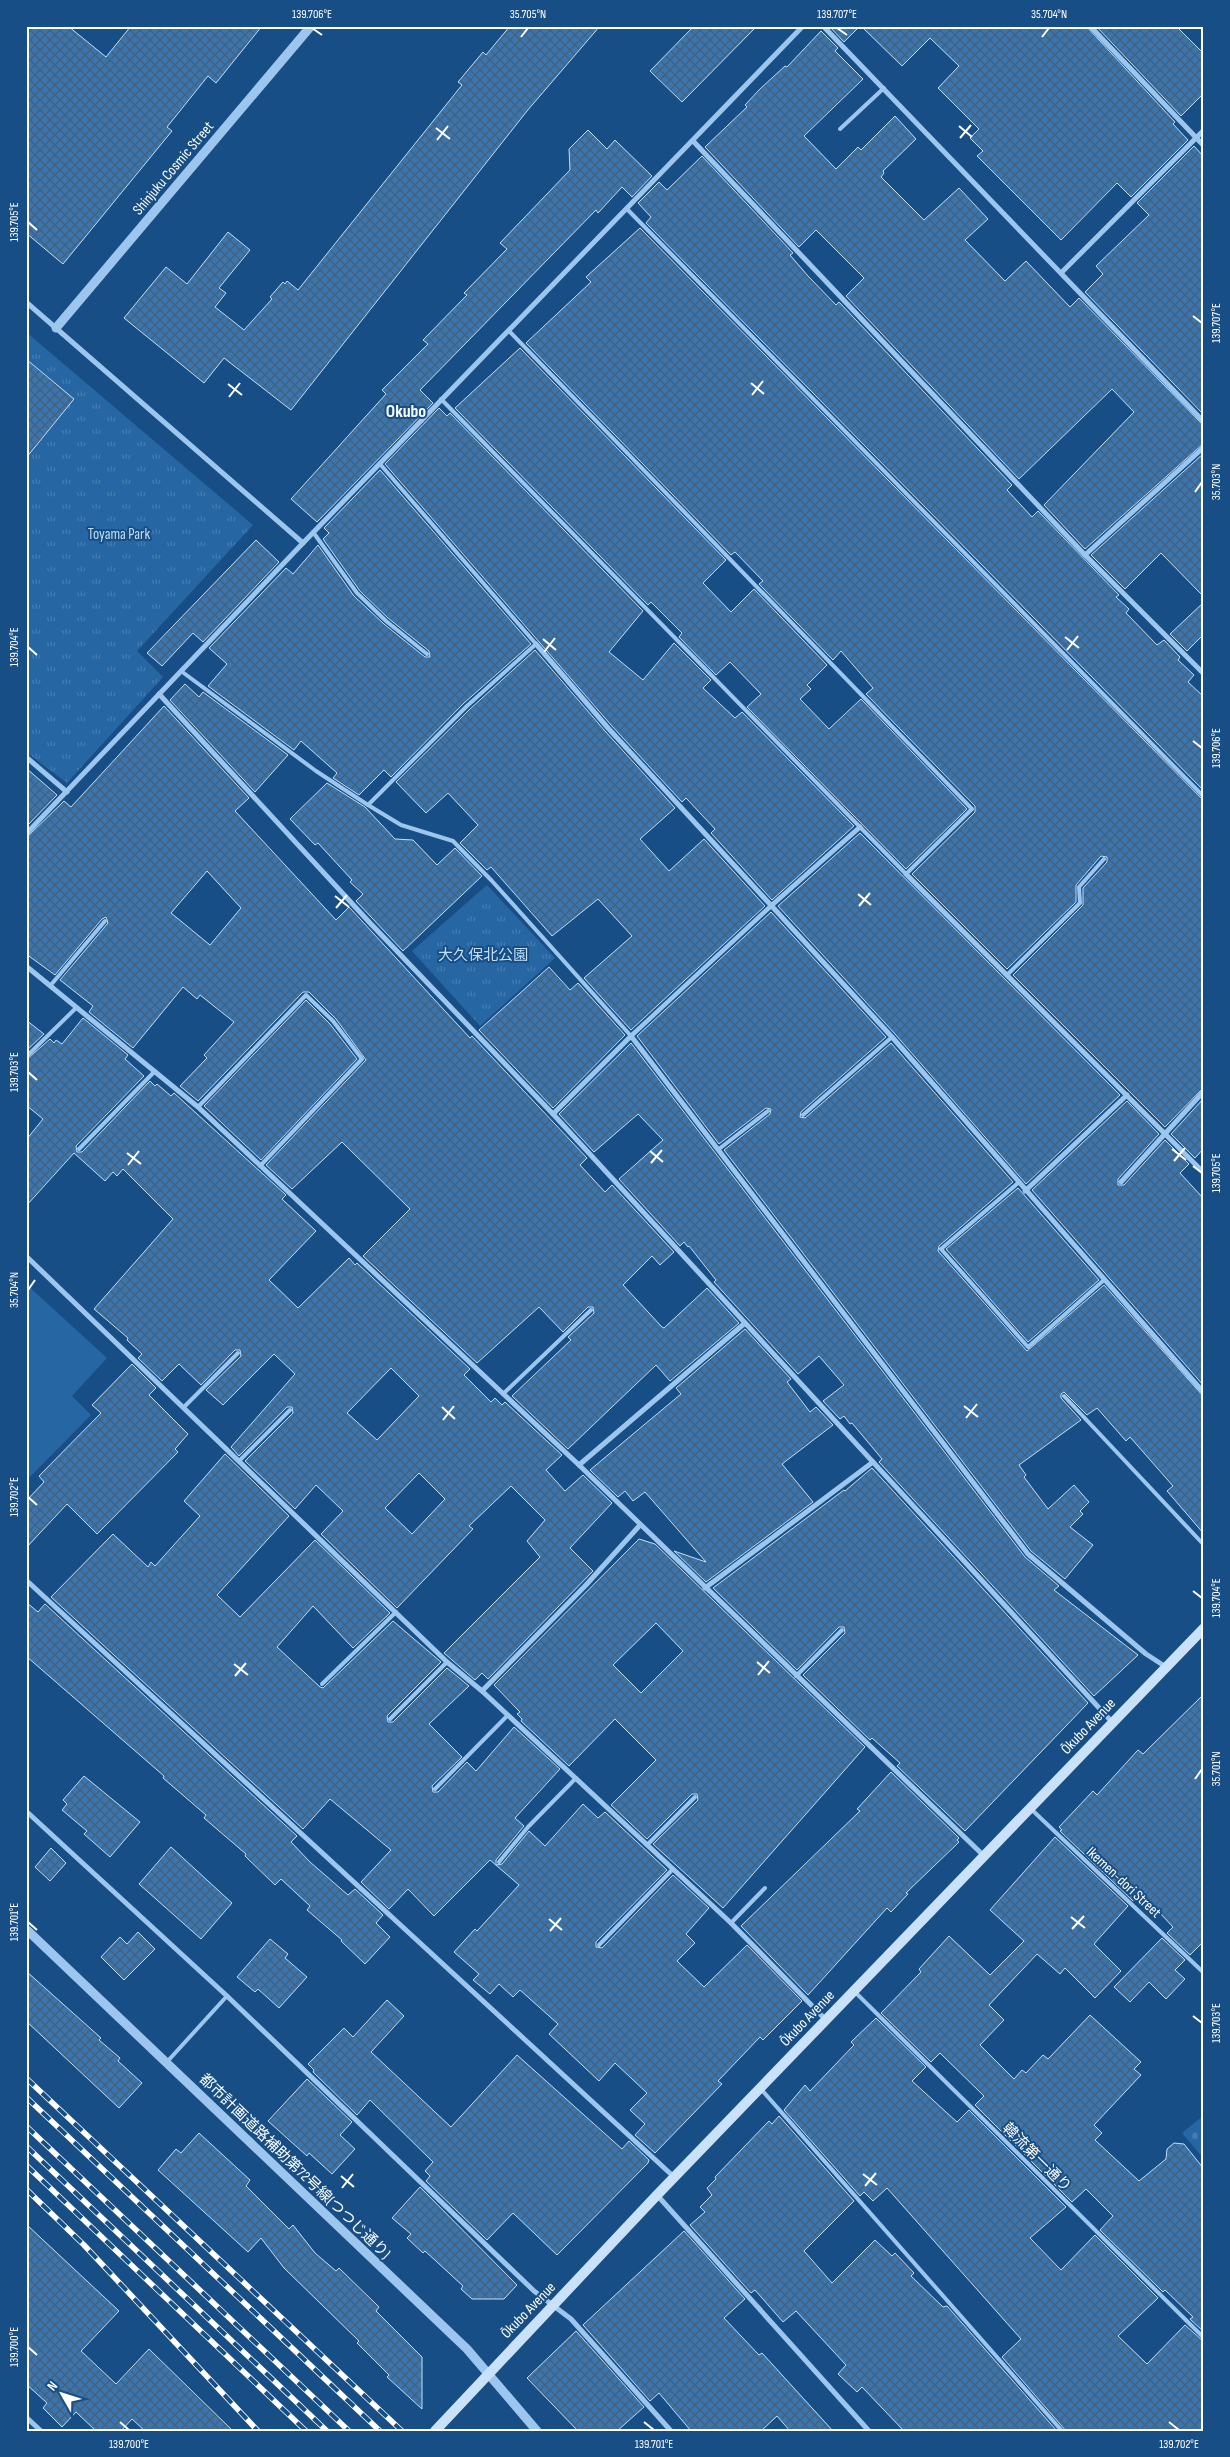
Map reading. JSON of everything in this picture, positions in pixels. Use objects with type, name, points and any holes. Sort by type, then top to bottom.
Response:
[{"type":"main road","name":"Ōkubo Avenue","points":[[435,2431],[487,2373],[657,2195],[761,2089],[983,1855],[1203,1630]]},
{"type":"street","name":"Shinjuku Cosmic Street","points":[[56,328],[311,26]]},
{"type":"street","points":[[26,834],[313,532],[803,26]]},
{"type":"street","points":[[823,26],[1204,422]]},
{"type":"street","points":[[1090,26],[1204,146]]},
{"type":"street","points":[[1061,273],[1204,130]]},
{"type":"street","points":[[693,141],[1085,555],[1204,674]]},
{"type":"street","points":[[26,302],[303,543]]},
{"type":"street","points":[[1085,555],[1204,447]]},
{"type":"street","points":[[536,644],[608,728],[892,1038],[1018,1184],[1204,1393]]},
{"type":"street","points":[[160,694],[370,923],[553,1114],[1112,1722]]},
{"type":"street","points":[[26,757],[66,792]]},
{"type":"street","points":[[553,1114],[631,1036],[772,905],[860,827]]},
{"type":"street","points":[[906,874],[1204,1173]]},
{"type":"street","points":[[26,966],[198,1107],[579,1465],[983,1855]]},
{"type":"street","points":[[631,1036],[1028,1554],[1146,1654],[1166,1667]]},
{"type":"street","points":[[1121,1182],[1204,1091]]},
{"type":"street","points":[[1025,1191],[1127,1095]]},
{"type":"street","points":[[26,1256],[447,1662],[482,1691],[731,1923],[826,2020]]},
{"type":"street","points":[[579,1465],[745,1323]]},
{"type":"street","points":[[705,1588],[873,1462]]},
{"type":"street","points":[[482,1691],[586,1585],[640,1525]]},
{"type":"street","points":[[26,1580],[675,2177]]},
{"type":"street","points":[[26,1811],[227,1996],[527,2284],[571,2319],[671,2431]]},
{"type":"street","name":"都市計画道路補助第72号線(つつじ通り)","points":[[26,1929],[466,2349],[537,2431]]},
{"type":"street","points":[[657,2195],[869,2431]]},
{"type":"street","points":[[26,2417],[41,2431]]},
{"type":"lane","points":[[840,129],[884,88]]},
{"type":"lane","points":[[627,209],[1204,797]]},
{"type":"lane","points":[[441,399],[906,874],[972,809],[509,331]]},
{"type":"lane","points":[[368,805],[467,706],[536,644],[380,464]]},
{"type":"lane","points":[[313,532],[357,593],[386,621],[427,654]]},
{"type":"lane","points":[[181,671],[316,771],[368,805],[401,825],[453,841],[492,881],[631,1036]]},
{"type":"lane","points":[[1007,975],[1080,903],[1079,887],[1104,859]]},
{"type":"lane","points":[[50,986],[105,921]]},
{"type":"lane","points":[[198,1107],[306,994],[333,1020],[362,1059],[260,1166]]},
{"type":"lane","points":[[27,1056],[76,1008]]},
{"type":"lane","points":[[803,1115],[892,1038]]},
{"type":"lane","points":[[79,1149],[155,1071]]},
{"type":"lane","points":[[719,1149],[768,1111]]},
{"type":"lane","points":[[1018,1184],[941,1249],[1028,1347],[1104,1280]]},
{"type":"lane","points":[[503,1394],[591,1310]]},
{"type":"lane","points":[[184,1407],[238,1353]]},
{"type":"lane","points":[[1064,1396],[1204,1545]]},
{"type":"lane","points":[[238,1461],[290,1410]]},
{"type":"lane","points":[[322,1684],[396,1612]]},
{"type":"lane","points":[[796,1676],[842,1630]]},
{"type":"lane","points":[[390,1718],[447,1662]]},
{"type":"lane","points":[[435,1789],[508,1715]]},
{"type":"lane","points":[[499,1862],[528,1827],[576,1778]]},
{"type":"lane","points":[[647,1845],[695,1797]]},
{"type":"lane","name":"Ikemen-dori Street","points":[[1030,1808],[1204,1973]]},
{"type":"lane","points":[[599,1945],[673,1869]]},
{"type":"lane","points":[[731,1923],[765,1888]]},
{"type":"lane","name":"韓流第一通り","points":[[854,1991],[1204,2338]]},
{"type":"lane","points":[[166,2063],[227,1996]]},
{"type":"lane","points":[[761,2089],[1062,2431]]},
{"type":"green space","name":"Toyama Park","points":[[26,332],[253,525],[137,651],[163,677],[67,783],[26,752]]},
{"type":"green space","name":"大久保北公園","points":[[487,885],[555,958],[480,1026],[412,951]]},
{"type":"green space","points":[[26,1284],[107,1358],[72,1396],[91,1415],[26,1481]]},
{"type":"green space","points":[[1204,2115],[1204,2159],[1182,2133]]},
{"type":"building","points":[[26,26],[68,26],[106,57],[131,26],[262,26],[216,83],[208,76],[167,127],[172,131],[63,264],[26,233]]},
{"type":"building","points":[[510,26],[600,26],[527,111],[291,410],[224,358],[204,383],[124,318],[166,267],[187,284],[228,232],[250,250],[219,288],[226,293],[215,307],[244,330],[272,299],[270,297],[283,282],[285,284],[287,281],[298,290],[462,85],[458,82],[483,52],[486,55]]},
{"type":"building","points":[[694,26],[757,26],[682,102],[650,71]]},
{"type":"building","points":[[829,26],[860,26],[844,42]]},
{"type":"building","points":[[861,26],[1086,26],[1175,122],[1173,124],[1188,140],[1131,197],[1117,183],[1061,240],[977,156],[983,151],[970,138],[979,129],[938,88],[959,66],[930,38],[902,66]]},
{"type":"building","points":[[1096,26],[1176,26],[1204,54],[1204,93],[1181,116]]},
{"type":"building","points":[[821,31],[838,48],[835,51],[863,79],[804,136],[836,169],[858,147],[861,150],[895,116],[916,139],[883,171],[884,173],[881,177],[924,220],[959,188],[988,219],[965,240],[1005,281],[1026,261],[1070,307],[1079,298],[1204,426],[1204,443],[1085,549],[1044,505],[1134,412],[1112,389],[1019,479],[846,296],[864,278],[816,230],[799,247],[705,147],[747,107],[745,105],[760,89],[785,66],[787,67]]},
{"type":"building","points":[[588,130],[607,149],[615,140],[652,176],[632,197],[622,187],[598,213],[596,210],[420,390],[433,403],[317,522],[291,499],[386,394],[382,390],[428,344],[423,340],[467,295],[464,293],[507,249],[500,243],[570,170],[569,149]]},
{"type":"building","points":[[1194,146],[1204,157],[1204,415],[1085,292],[1103,274],[1096,266],[1149,215],[1137,203]]},
{"type":"building","points":[[702,156],[793,253],[790,255],[808,276],[836,305],[839,302],[1012,485],[1007,490],[1032,517],[1038,511],[1119,595],[1116,597],[1129,609],[1126,613],[1157,645],[1164,640],[1180,657],[1178,660],[1194,675],[1188,682],[1204,697],[1204,791],[646,223],[651,217],[638,203],[659,182],[667,190]]},
{"type":"building","points":[[640,228],[1204,801],[1204,1087],[1165,1127],[1013,975],[1083,905],[1083,888],[1107,862],[1107,857],[1101,856],[1076,885],[1076,902],[1007,969],[912,874],[975,812],[975,806],[866,694],[873,688],[841,651],[833,660],[759,584],[763,581],[735,552],[731,555],[526,343],[591,282],[586,277]]},
{"type":"building","points":[[520,348],[726,560],[703,583],[731,612],[754,589],[827,665],[807,685],[811,689],[800,699],[829,729],[861,699],[967,809],[906,869],[747,707],[761,694],[730,662],[716,675],[679,637],[682,633],[651,602],[648,605],[455,408]]},
{"type":"building","points":[[26,359],[74,399],[26,458]]},
{"type":"building","points":[[439,408],[447,416],[450,413],[643,611],[609,652],[643,680],[674,643],[711,680],[703,688],[735,718],[742,712],[854,826],[772,900],[711,833],[715,829],[686,798],[682,802],[611,725],[385,464]]},
{"type":"building","points":[[1204,453],[1204,597],[1161,553],[1125,589],[1091,555]]},
{"type":"building","points":[[380,470],[531,644],[464,703],[391,777],[384,770],[359,795],[333,778],[337,773],[301,741],[294,750],[208,686],[227,664],[209,648],[286,568],[293,574],[318,545],[354,596],[384,624],[425,657],[430,657],[429,651],[388,618],[360,591],[323,539],[329,533],[324,528]]},
{"type":"building","points":[[256,540],[279,562],[203,642],[193,633],[162,666],[147,653]]},
{"type":"building","points":[[1204,602],[1204,634],[1187,651],[1170,634]]},
{"type":"building","points":[[535,650],[675,808],[640,839],[669,871],[704,839],[765,906],[631,1030],[584,978],[632,936],[598,899],[552,936],[491,867],[487,870],[460,843],[478,825],[448,793],[426,813],[396,782],[470,709]]},
{"type":"building","points":[[185,684],[199,697],[203,692],[288,755],[255,792],[170,700]]},
{"type":"building","points":[[164,706],[249,798],[235,811],[336,920],[349,907],[470,1038],[472,1036],[587,1158],[580,1165],[605,1192],[612,1185],[674,1252],[660,1265],[652,1256],[623,1285],[662,1327],[664,1328],[707,1288],[739,1323],[670,1381],[656,1365],[568,1449],[512,1396],[571,1340],[568,1337],[594,1313],[593,1307],[588,1307],[563,1332],[539,1307],[477,1363],[363,1256],[410,1209],[342,1142],[292,1189],[266,1165],[366,1060],[336,1019],[309,992],[303,992],[198,1101],[180,1086],[207,1058],[204,1055],[234,1022],[200,995],[197,999],[183,987],[133,1048],[89,1012],[93,1006],[60,980],[108,923],[106,917],[102,919],[55,975],[26,954],[26,838],[64,801],[71,807]],"holes":[[[207,871],[241,908],[210,945],[171,913]]]},
{"type":"building","points":[[26,768],[57,795],[26,827]]},
{"type":"building","points":[[327,783],[365,807],[395,839],[413,840],[437,865],[455,848],[482,876],[403,951],[356,901],[363,894],[350,882],[352,880],[318,843],[315,845],[290,819]]},
{"type":"building","points":[[860,833],[1120,1095],[1026,1184],[895,1034],[778,906]]},
{"type":"building","points":[[771,912],[886,1037],[801,1112],[800,1117],[805,1118],[891,1043],[1013,1182],[939,1246],[938,1251],[1027,1351],[1104,1285],[1204,1397],[1204,1534],[1167,1491],[1173,1486],[1130,1437],[1126,1441],[1097,1408],[1087,1415],[1064,1392],[1061,1394],[1061,1398],[1081,1420],[1019,1465],[1026,1475],[1024,1477],[1048,1509],[1074,1485],[1089,1502],[1080,1511],[1083,1514],[1070,1527],[1093,1545],[1065,1579],[1031,1551],[724,1150],[770,1114],[771,1109],[766,1108],[719,1144],[637,1036]]},
{"type":"building","points":[[549,967],[570,990],[578,983],[625,1035],[553,1108],[479,1030]]},
{"type":"building","points":[[306,1000],[330,1024],[357,1059],[261,1160],[204,1106]]},
{"type":"building","points":[[83,1018],[128,1055],[125,1059],[144,1076],[76,1146],[77,1152],[82,1152],[150,1081],[155,1086],[157,1084],[171,1096],[174,1093],[286,1195],[282,1199],[316,1231],[269,1280],[298,1308],[349,1258],[355,1265],[357,1263],[470,1369],[464,1375],[491,1402],[495,1398],[502,1405],[505,1402],[562,1455],[546,1470],[565,1491],[583,1475],[612,1503],[570,1548],[593,1571],[488,1679],[482,1673],[475,1680],[444,1653],[540,1557],[527,1541],[545,1520],[511,1486],[469,1526],[473,1529],[397,1608],[321,1534],[343,1511],[316,1485],[295,1509],[245,1461],[293,1413],[292,1407],[287,1407],[239,1456],[231,1447],[295,1374],[274,1354],[223,1405],[206,1390],[241,1356],[240,1350],[235,1350],[201,1385],[179,1364],[162,1381],[138,1358],[142,1354],[127,1340],[128,1338],[94,1309],[173,1219],[123,1169],[117,1176],[113,1172],[105,1181],[74,1153],[26,1206],[26,1140],[43,1119],[26,1105],[26,1060],[50,1039],[54,1043],[56,1040],[62,1044]],"holes":[[[391,1368],[419,1396],[377,1440],[347,1413]],[[419,1473],[445,1499],[412,1534],[385,1508]]]},
{"type":"building","points":[[26,1020],[44,1034],[26,1051]]},
{"type":"building","points":[[631,1043],[1025,1557],[1059,1586],[1054,1590],[1138,1655],[1094,1696],[879,1462],[882,1459],[852,1423],[850,1424],[844,1416],[840,1419],[823,1401],[844,1385],[819,1356],[798,1374],[714,1282],[716,1280],[689,1246],[684,1242],[680,1246],[619,1179],[663,1140],[638,1114],[594,1152],[559,1114]]},
{"type":"building","points":[[1204,1098],[1204,1148],[1195,1158],[1171,1134]]},
{"type":"building","points":[[1127,1101],[1159,1134],[1118,1179],[1118,1185],[1124,1185],[1165,1140],[1189,1164],[1180,1173],[1204,1199],[1204,1386],[1032,1190]]},
{"type":"building","points":[[1018,1188],[1099,1280],[1028,1342],[946,1249]]},
{"type":"building","points":[[745,1329],[791,1379],[787,1382],[810,1412],[816,1407],[833,1425],[782,1464],[813,1502],[706,1582],[674,1551],[706,1562],[645,1492],[633,1501],[625,1491],[618,1497],[590,1470],[681,1394],[676,1388]]},
{"type":"building","points":[[132,1364],[156,1388],[149,1395],[188,1434],[175,1449],[178,1452],[97,1534],[67,1504],[26,1548],[26,1501],[44,1482],[39,1476],[101,1413],[92,1405]]},
{"type":"building","points":[[225,1454],[289,1516],[217,1595],[240,1617],[315,1540],[390,1613],[353,1648],[313,1606],[277,1647],[323,1688],[393,1621],[441,1662],[387,1716],[388,1722],[393,1722],[447,1668],[469,1686],[429,1724],[462,1757],[432,1786],[433,1792],[438,1792],[467,1762],[476,1771],[514,1727],[560,1769],[515,1818],[524,1826],[496,1860],[496,1865],[502,1864],[529,1831],[545,1846],[583,1804],[598,1818],[605,1812],[667,1870],[596,1942],[596,1947],[602,1948],[673,1875],[709,1908],[686,1934],[695,1943],[677,1961],[704,1987],[747,1945],[802,2001],[763,2040],[760,2037],[718,2081],[722,2084],[655,2153],[635,2135],[645,2124],[630,2110],[647,2093],[615,2063],[599,2081],[549,2034],[558,2024],[520,1990],[513,1997],[499,1984],[490,1994],[473,1980],[479,1974],[454,1952],[475,1929],[477,1931],[519,1885],[490,1860],[434,1916],[408,1889],[389,1909],[361,1882],[391,1850],[330,1799],[303,1829],[51,1597],[113,1534],[148,1567],[151,1562],[155,1566],[200,1516],[184,1501]]},
{"type":"building","points":[[872,1468],[1088,1703],[965,1831],[897,1766],[900,1763],[872,1738],[870,1740],[803,1675],[845,1633],[844,1627],[839,1627],[797,1670],[713,1588],[845,1491]]},
{"type":"building","points":[[639,1539],[655,1544],[865,1747],[723,1908],[653,1844],[698,1800],[697,1794],[692,1794],[647,1839],[611,1805],[656,1760],[615,1719],[569,1766],[521,1721],[522,1719],[517,1714],[520,1712],[494,1685]],"holes":[[[656,1623],[683,1651],[641,1693],[613,1665]]]},
{"type":"building","points":[[26,1602],[38,1612],[45,1604],[297,1836],[291,1842],[310,1862],[348,1895],[355,1889],[383,1915],[376,1923],[390,1937],[365,1964],[342,1940],[307,1910],[310,1906],[281,1879],[275,1885],[245,1856],[246,1854],[204,1818],[206,1815],[163,1778],[164,1776],[26,1656]]},
{"type":"building","points":[[1204,1694],[1204,1941],[1190,1955],[1167,1933],[1173,1927],[1142,1894],[1133,1901],[1060,1831],[1062,1830],[1059,1827],[1093,1791],[1097,1795],[1138,1750],[1143,1754]]},
{"type":"building","points":[[891,1772],[959,1838],[957,1840],[959,1842],[906,1893],[908,1894],[891,1912],[887,1908],[808,1995],[741,1926],[860,1811],[857,1809]]},
{"type":"building","points":[[84,1776],[140,1822],[110,1857],[84,1834],[87,1831],[62,1810],[67,1804],[63,1800]]},
{"type":"building","points":[[1055,1837],[1128,1906],[1094,1944],[1121,1971],[1095,1998],[1065,1968],[1060,1974],[1037,1954],[989,2005],[1004,2020],[980,2045],[1014,2079],[1022,2070],[1026,2073],[1043,2055],[1048,2059],[1090,2015],[1141,2062],[1134,2069],[1141,2075],[1094,2125],[1102,2133],[1095,2140],[1139,2181],[1166,2159],[1167,2149],[1174,2143],[1184,2144],[1204,2169],[1204,2332],[1190,2319],[1193,2317],[1165,2290],[1163,2292],[1100,2230],[1113,2216],[1086,2189],[1072,2202],[975,2105],[984,2096],[940,2053],[931,2062],[881,2013],[921,1972],[919,1969],[949,1936],[990,1975],[1024,1941],[990,1910]]},
{"type":"building","points":[[171,1847],[232,1903],[201,1939],[139,1884]]},
{"type":"building","points":[[51,1848],[66,1863],[50,1881],[35,1867]]},
{"type":"building","points":[[138,1932],[155,1949],[124,1980],[101,1957],[120,1937],[127,1944]]},
{"type":"building","points":[[1162,1938],[1185,1960],[1175,1970],[1185,1979],[1166,1999],[1149,1982],[1130,2002],[1114,1987]]},
{"type":"building","points":[[270,1939],[288,1954],[285,1958],[307,1977],[279,2008],[258,1989],[255,1992],[237,1977]]},
{"type":"building","points":[[26,1971],[101,2038],[99,2040],[120,2058],[118,2061],[142,2083],[119,2108],[26,2021]]},
{"type":"building","points":[[387,2000],[404,2016],[371,2052],[451,2127],[517,2055],[622,2149],[629,2141],[649,2160],[648,2163],[557,2255],[513,2213],[487,2240],[426,2181],[430,2176],[425,2171],[433,2162],[370,2100],[357,2115],[313,2072],[314,2070],[308,2064],[344,2028],[353,2037]]},
{"type":"building","points":[[876,2018],[926,2067],[912,2081],[957,2122],[969,2110],[1066,2207],[1030,2238],[1061,2270],[1095,2235],[1158,2298],[1118,2336],[1147,2364],[1185,2325],[1204,2342],[1204,2431],[1066,2431],[1002,2357],[1021,2339],[887,2188],[873,2201],[864,2192],[860,2196],[784,2110],[805,2085],[810,2091],[854,2045],[851,2042]]},
{"type":"building","points":[[307,2079],[352,2122],[340,2135],[355,2149],[332,2174],[309,2153],[307,2156],[268,2121]]},
{"type":"building","points":[[779,2116],[854,2201],[804,2251],[832,2283],[875,2240],[892,2256],[895,2253],[914,2273],[911,2276],[943,2307],[947,2306],[1057,2431],[904,2431],[862,2387],[857,2392],[838,2374],[846,2365],[796,2311],[783,2322],[755,2290],[751,2293],[690,2225],[705,2212],[700,2207],[712,2195],[707,2188],[716,2179],[715,2177],[769,2121],[772,2124]]},
{"type":"building","points":[[199,2133],[250,2180],[246,2186],[289,2229],[293,2225],[315,2253],[336,2271],[339,2268],[379,2307],[376,2311],[422,2357],[422,2409],[387,2377],[389,2375],[357,2343],[359,2341],[284,2268],[261,2238],[248,2252],[158,2170],[176,2149],[181,2153]]},
{"type":"building","points":[[420,2187],[517,2285],[504,2299],[472,2299],[461,2289],[463,2286],[425,2251],[423,2253],[407,2238],[411,2234],[392,2218]]},
{"type":"building","points":[[26,2224],[119,2311],[81,2351],[116,2384],[149,2349],[233,2431],[145,2431],[132,2419],[121,2431],[96,2431],[76,2412],[62,2427],[43,2408],[47,2403],[26,2384]]},
{"type":"building","points":[[684,2231],[745,2299],[724,2318],[759,2355],[762,2353],[833,2431],[790,2431],[777,2416],[761,2431],[691,2431],[659,2393],[650,2401],[583,2325]]},
{"type":"building","points":[[576,2331],[644,2407],[617,2431],[578,2431],[527,2378]]},
{"type":"railway","points":[[26,2078],[402,2431]]},
{"type":"railway","points":[[26,2097],[380,2431]]},
{"type":"railway","points":[[26,2126],[349,2431]]},
{"type":"railway","points":[[26,2146],[327,2431]]},
{"type":"railway","points":[[26,2165],[306,2431]]},
{"type":"railway","points":[[26,2189],[84,2245],[258,2431]]},
{"type":"district","name":"Okubo","points":[[406,411]]}]
